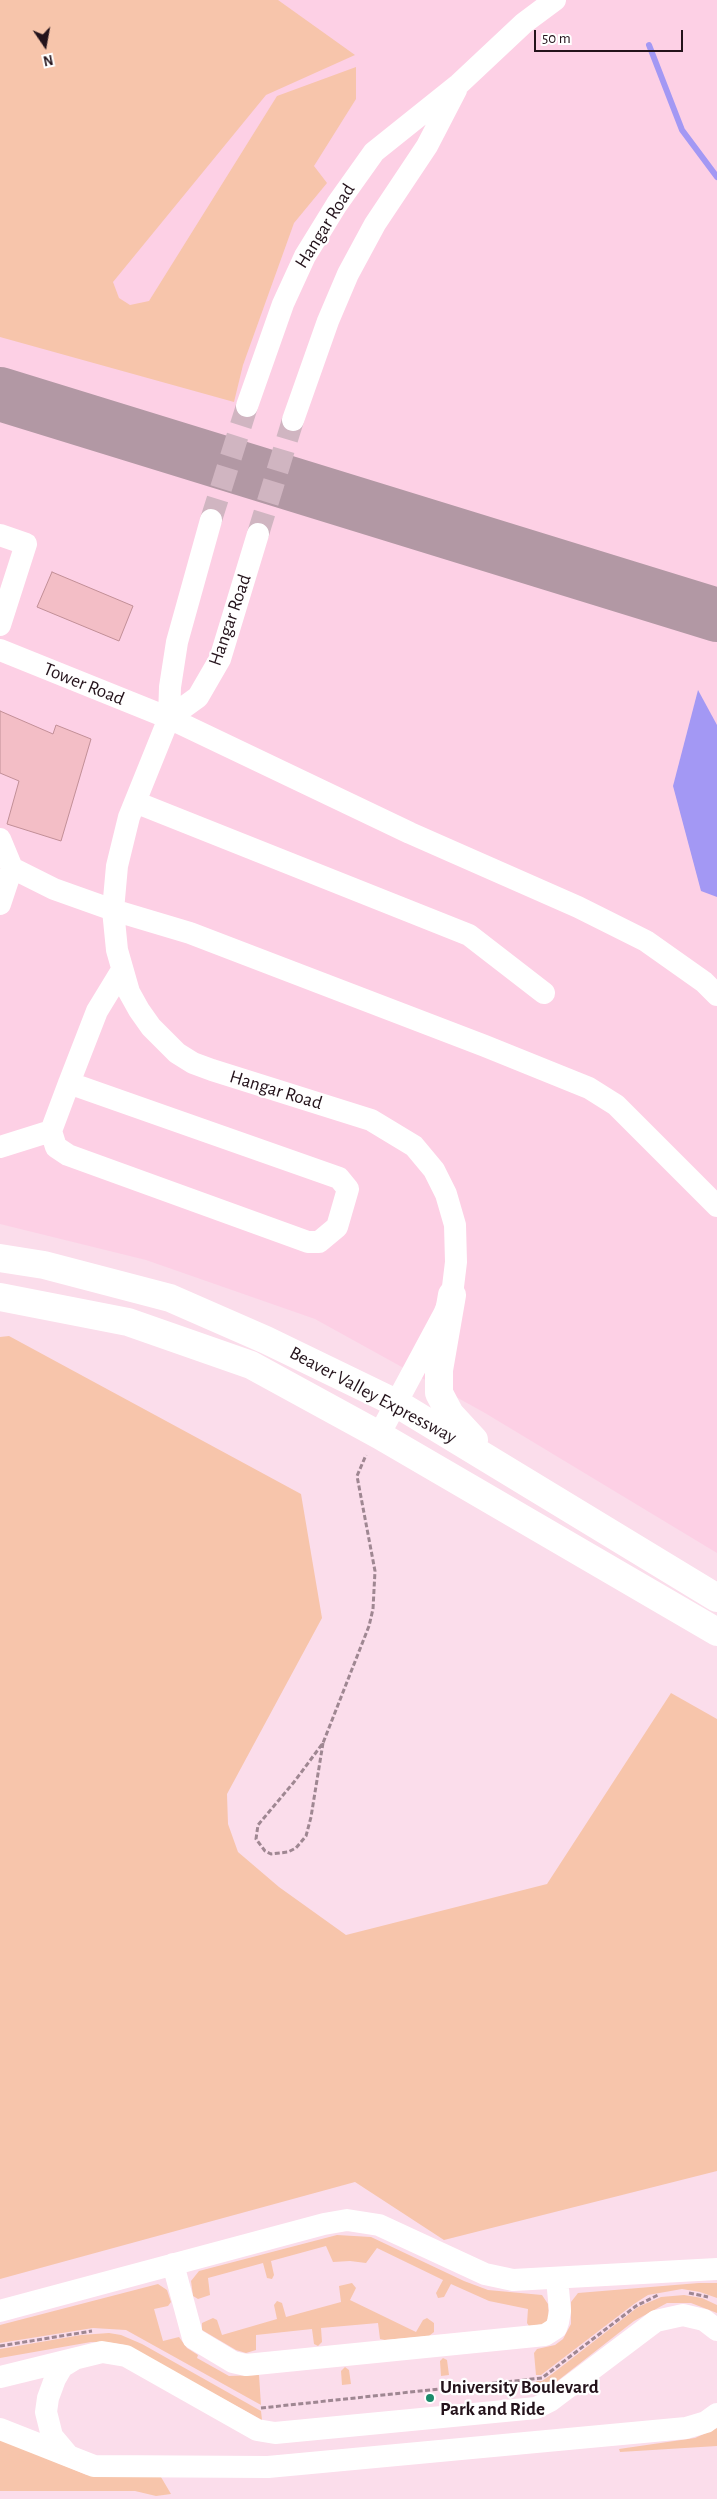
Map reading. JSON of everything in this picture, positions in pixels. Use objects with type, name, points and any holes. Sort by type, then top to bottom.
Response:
[{"type":"highway","name":"Beaver Valley Expressway","points":[[0,1258],[44,1266],[170,1298],[266,1340],[396,1403],[717,1598]]},
{"type":"highway","points":[[452,1295],[439,1370],[439,1393],[450,1414],[492,1460]]},
{"type":"highway","name":"Beaver Valley Expressway","points":[[0,1297],[128,1322],[251,1365],[378,1435],[717,1632]]},
{"type":"street","name":"Hangar Road","points":[[247,406],[293,280],[305,256],[337,204],[374,152],[459,84],[518,28],[555,0]]},
{"type":"street","name":"Hangar Road","points":[[293,420],[328,321],[348,274],[375,224],[426,146],[459,84]]},
{"type":"street","name":"Hangar Road","points":[[211,520],[177,642],[170,687],[168,718],[135,802],[117,866],[113,928],[129,992],[151,1028],[170,1047],[193,1063],[371,1120],[414,1146],[434,1170],[452,1210],[456,1253],[452,1295],[437,1328],[378,1435]]},
{"type":"street","name":"Hangar Road","points":[[168,718],[198,697],[220,659],[258,534]]},
{"type":"street","points":[[0,535],[26,544],[0,625]]},
{"type":"street","name":"Tower Road","points":[[0,650],[168,718],[410,833],[578,907],[646,941],[704,982],[717,995]]},
{"type":"street","points":[[135,802],[469,936],[544,993]]},
{"type":"street","points":[[0,839],[12,868],[0,904]]},
{"type":"street","points":[[12,868],[54,889],[113,910],[190,933],[589,1088],[616,1105],[717,1206]]},
{"type":"street","points":[[69,1083],[339,1178],[348,1189],[337,1227],[319,1242],[308,1242],[68,1154],[56,1147],[51,1132],[69,1083],[97,1010],[122,970]]},
{"type":"street","points":[[0,1147],[51,1132]]},
{"type":"street","points":[[0,2311],[324,2224],[352,2221],[369,2223],[390,2230],[485,2274],[512,2280],[717,2269]]},
{"type":"street","points":[[173,2264],[193,2338],[233,2362],[246,2365],[545,2335],[556,2328],[558,2322],[560,2310],[557,2278]]},
{"type":"street","points":[[0,2377],[102,2352],[126,2356],[257,2430],[275,2434],[536,2408],[550,2401],[656,2321],[673,2316],[693,2317],[704,2320],[717,2330]]},
{"type":"street","points":[[73,2459],[60,2448],[52,2436],[46,2412],[48,2398],[62,2367],[78,2358]]},
{"type":"street","points":[[0,2429],[35,2441],[73,2459],[94,2466],[291,2466],[686,2428],[706,2422],[717,2414]]},
{"type":"path","points":[[323,1743],[294,1782],[258,1825],[256,1839],[265,1851],[271,1854],[288,1852],[296,1848],[306,1836],[311,1817],[323,1743],[359,1657],[373,1609],[374,1555],[357,1476],[362,1460],[378,1435]]},
{"type":"shaded area","points":[[0,0],[717,0],[717,1553],[485,1413],[315,1319],[146,1260],[0,1224]]},
{"type":"shaded area","points":[[0,0],[278,0],[355,55],[266,95],[113,282],[119,298],[130,305],[149,301],[277,96],[356,67],[356,99],[314,166],[327,183],[294,223],[243,365],[234,402],[0,337]]},
{"type":"shaded area","points":[[698,690],[717,725],[717,897],[701,891],[673,786]]},
{"type":"shaded area","points":[[9,1336],[301,1494],[322,1618],[227,1794],[228,1824],[238,1852],[279,1887],[346,1935],[547,1884],[671,1693],[717,1719],[717,2171],[444,2240],[355,2182],[0,2279],[0,1337]]},
{"type":"shaded area","points":[[337,2235],[371,2237],[464,2281],[488,2290],[542,2295],[548,2304],[549,2317],[545,2324],[529,2326],[527,2323],[528,2309],[489,2301],[451,2284],[444,2297],[438,2298],[436,2293],[443,2280],[377,2248],[366,2263],[350,2261],[333,2262],[326,2246],[271,2261],[274,2275],[272,2279],[267,2278],[263,2263],[208,2278],[210,2295],[198,2299],[193,2296],[191,2281],[199,2271]]},
{"type":"shaded area","points":[[352,2283],[356,2288],[350,2300],[416,2332],[423,2320],[427,2318],[434,2323],[434,2332],[429,2336],[385,2340],[380,2339],[378,2323],[321,2328],[322,2342],[318,2346],[314,2344],[312,2329],[256,2335],[256,2350],[246,2353],[236,2350],[202,2330],[202,2323],[213,2318],[217,2320],[222,2335],[277,2319],[274,2305],[277,2301],[282,2303],[286,2317],[341,2302],[339,2286]]},
{"type":"shaded area","points":[[717,2283],[717,2298],[700,2292],[682,2289],[648,2295],[541,2375],[536,2375],[534,2353],[537,2349],[555,2345],[563,2339],[571,2324],[571,2302],[578,2293]]},
{"type":"shaded area","points":[[158,2284],[167,2290],[171,2302],[168,2306],[154,2309],[163,2341],[179,2337],[187,2348],[198,2355],[197,2358],[229,2376],[259,2375],[261,2405],[126,2330],[93,2328],[0,2343],[0,2325]]},
{"type":"shaded area","points":[[684,2295],[702,2298],[717,2305],[717,2313],[691,2303],[667,2303],[634,2321],[551,2386],[537,2394],[536,2381],[542,2381],[552,2374],[638,2307],[661,2297]]},
{"type":"shaded area","points":[[109,2333],[121,2335],[142,2344],[261,2411],[262,2420],[125,2345],[91,2342],[0,2358],[0,2349],[81,2335]]},
{"type":"shaded area","points":[[443,2358],[447,2360],[449,2375],[441,2376],[440,2361]]},
{"type":"shaded area","points":[[345,2367],[349,2370],[351,2384],[342,2385],[341,2371]]},
{"type":"shaded area","points":[[717,2428],[717,2446],[620,2452],[619,2449],[695,2438]]},
{"type":"shaded area","points":[[0,2439],[87,2475],[161,2477],[171,2494],[156,2496],[135,2491],[0,2491]]},
{"type":"building","points":[[52,572],[133,606],[119,641],[37,607]]},
{"type":"building","points":[[0,711],[53,734],[56,725],[91,739],[61,841],[7,824],[19,781],[0,773]]},
{"type":"waterway","points":[[649,45],[682,130],[717,177]]},
{"type":"taxiway","points":[[0,394],[717,615]]},
{"type":"tunnel","points":[[211,520],[247,406]]},
{"type":"tunnel","points":[[258,534],[293,420]]},
{"type":"place","name":"University Boulevard Park and Ride","points":[[430,2398]]}]
